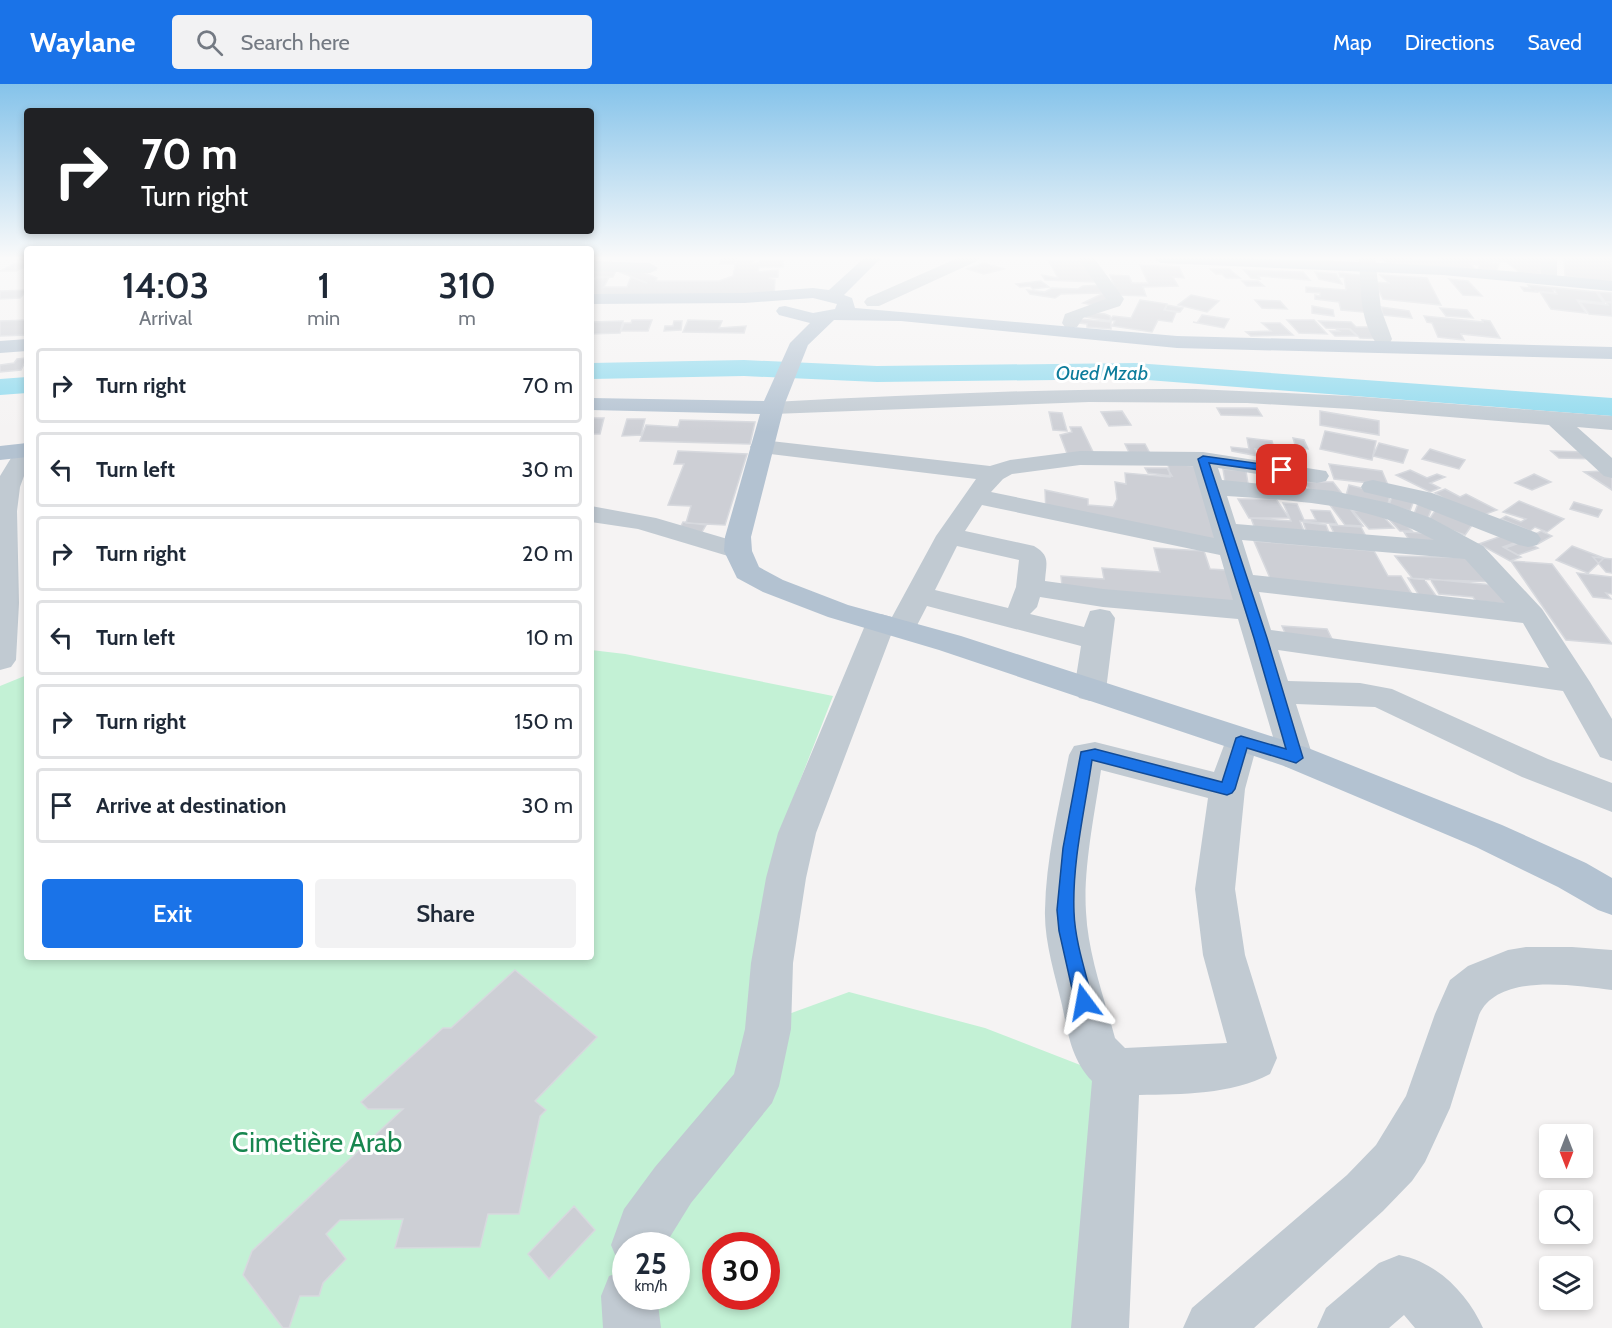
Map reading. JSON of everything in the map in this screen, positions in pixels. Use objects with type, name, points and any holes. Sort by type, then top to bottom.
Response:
[{"type":"main road","points":[[786,316],[798,345]]},
{"type":"main road","points":[[826,316],[798,345],[773,405],[738,537],[738,551],[747,572],[773,586],[819,604],[1296,758],[1489,836],[1572,875],[1612,898]]},
{"type":"main road","points":[[902,316],[1177,342],[1612,353]]},
{"type":"main road","points":[[1006,316],[1179,333],[1612,344]]},
{"type":"main road","points":[[0,340],[24,339]]},
{"type":"main road","points":[[0,347],[24,345]]},
{"type":"main road","points":[[594,404],[773,405]]},
{"type":"main road","points":[[0,453],[24,450]]},
{"type":"street","points":[[1071,323],[1071,318],[1074,316]]},
{"type":"street","points":[[1372,316],[1383,339]]},
{"type":"street","points":[[773,405],[999,396],[1196,395],[1364,404],[1612,423]]},
{"type":"street","points":[[1555,419],[1612,471]]},
{"type":"street","points":[[761,447],[993,474]]},
{"type":"street","points":[[0,660],[4,603],[4,512],[8,487],[16,466],[24,454]]},
{"type":"street","points":[[642,1232],[673,1185],[755,1086],[768,1029],[772,963],[786,878],[797,833],[891,626],[919,595],[949,536],[975,496],[993,474],[1001,469],[1066,459],[1203,459],[1302,473],[1423,498],[1528,539]]},
{"type":"street","points":[[1203,459],[1296,758]]},
{"type":"street","points":[[1211,487],[1321,496],[1381,508],[1404,516],[1473,552],[1532,615],[1612,748]]},
{"type":"street","points":[[975,496],[1228,540],[1473,552]]},
{"type":"street","points":[[594,514],[636,519],[695,541],[738,551]]},
{"type":"street","points":[[949,536],[1030,554],[1035,562],[1030,587],[1018,620]]},
{"type":"street","points":[[1242,582],[1532,615]]},
{"type":"street","points":[[1030,587],[1256,624],[1574,682]]},
{"type":"street","points":[[919,595],[1097,640]]},
{"type":"street","points":[[1090,690],[1103,598]]},
{"type":"street","points":[[1276,692],[1360,694],[1380,697],[1535,768],[1612,798]]},
{"type":"street","points":[[1227,789],[1095,754],[1086,756],[1071,848],[1065,910],[1067,931],[1093,1044],[1096,1052],[1116,1072],[1211,1067],[1244,1063],[1254,1058],[1224,955],[1215,889],[1227,789],[1241,741]]},
{"type":"street","points":[[1212,1328],[1365,1192],[1394,1163],[1426,1108],[1457,1014],[1466,994],[1484,980],[1508,970],[1526,966],[1572,966],[1610,979]]},
{"type":"street","points":[[1100,1328],[1116,1072]]},
{"type":"street","points":[[1346,1328],[1399,1283],[1411,1285],[1418,1290],[1454,1328]]},
{"type":"street","points":[[630,1310],[632,1328]]},
{"type":"green space","name":"Cimetière Arab","points":[[594,650],[625,654],[833,696],[789,809],[775,1019],[849,992],[985,1028],[1106,1075],[1088,1328],[0,1328],[0,686],[24,676],[24,960],[594,960]]},
{"type":"building","points":[[1110,316],[1111,321],[1086,317]]},
{"type":"building","points":[[1113,316],[1131,318],[1132,316],[1174,316],[1172,322],[1158,320],[1152,332],[1112,326],[1115,321],[1110,320]]},
{"type":"building","points":[[1201,316],[1229,319],[1224,328],[1197,323]]},
{"type":"building","points":[[1424,316],[1490,321],[1500,338],[1461,334],[1464,340],[1438,337],[1432,323],[1427,322]]},
{"type":"building","points":[[1447,316],[1472,316],[1473,318]]},
{"type":"building","points":[[1079,319],[1111,322],[1111,329],[1087,327],[1087,324],[1079,323]]},
{"type":"building","points":[[24,320],[24,335],[0,336],[0,321]]},
{"type":"building","points":[[632,320],[652,320],[648,331],[621,331],[624,323],[631,323]]},
{"type":"building","points":[[688,320],[722,321],[719,328],[746,326],[744,333],[683,332]]},
{"type":"building","points":[[1287,320],[1314,320],[1327,334],[1299,333]]},
{"type":"building","points":[[623,321],[620,333],[594,334],[594,322]]},
{"type":"building","points":[[674,321],[682,321],[681,330],[664,331],[665,326],[673,326]]},
{"type":"building","points":[[1319,321],[1351,322],[1356,327],[1377,327],[1388,339],[1360,338],[1350,329],[1326,328]]},
{"type":"building","points":[[1262,323],[1280,323],[1293,335],[1251,336],[1246,332],[1271,331]]},
{"type":"building","points":[[1336,329],[1349,329],[1357,336],[1335,336],[1330,331],[1339,331]]},
{"type":"building","points":[[24,358],[21,370],[0,372],[0,365],[14,363],[17,359]]},
{"type":"building","points":[[1217,408],[1257,408],[1262,416],[1221,415]]},
{"type":"building","points":[[1122,411],[1131,425],[1109,426],[1101,412]]},
{"type":"building","points":[[1320,411],[1379,421],[1379,435],[1320,425]]},
{"type":"building","points":[[1049,412],[1062,413],[1067,431],[1053,430]]},
{"type":"building","points":[[594,418],[604,418],[600,434],[594,434]]},
{"type":"building","points":[[627,419],[645,419],[641,435],[622,436]]},
{"type":"building","points":[[680,420],[755,422],[750,444],[640,441],[646,425],[678,427]]},
{"type":"building","points":[[1070,427],[1081,427],[1095,456],[1068,456],[1060,435],[1072,432]]},
{"type":"building","points":[[1325,431],[1376,441],[1372,460],[1320,449]]},
{"type":"building","points":[[1247,438],[1272,441],[1275,452],[1255,449],[1256,454],[1272,456],[1273,459],[1232,451],[1231,447],[1249,449]]},
{"type":"building","points":[[1293,438],[1304,440],[1308,449],[1296,448]]},
{"type":"building","points":[[1379,443],[1408,450],[1403,463],[1373,456]]},
{"type":"building","points":[[1125,444],[1145,444],[1155,463],[1134,463]]},
{"type":"building","points":[[1430,449],[1465,460],[1459,469],[1422,459]]},
{"type":"building","points":[[678,451],[747,454],[725,525],[686,523],[691,506],[668,505],[684,464],[674,464]]},
{"type":"building","points":[[1551,451],[1588,452],[1596,459],[1559,458]]},
{"type":"building","points":[[1281,456],[1302,459],[1305,472],[1283,469]]},
{"type":"building","points":[[1168,464],[1210,467],[1236,554],[1046,513],[1045,490],[1088,499],[1088,505],[1113,507],[1117,499],[1115,482],[1126,484],[1125,473],[1170,477]]},
{"type":"building","points":[[1329,464],[1382,471],[1388,485],[1334,479]]},
{"type":"building","points":[[1145,468],[1167,468],[1172,476],[1148,473]]},
{"type":"building","points":[[1223,469],[1246,471],[1249,490],[1226,488]]},
{"type":"building","points":[[1410,470],[1427,478],[1437,474],[1445,477],[1430,483],[1440,488],[1430,492],[1396,475]]},
{"type":"building","points":[[1604,471],[1612,475],[1612,490],[1584,472]]},
{"type":"building","points":[[1534,474],[1551,482],[1532,490],[1515,483]]},
{"type":"building","points":[[1260,476],[1303,480],[1307,495],[1263,490]]},
{"type":"building","points":[[1304,482],[1333,482],[1344,496],[1314,495]]},
{"type":"building","points":[[1349,485],[1390,495],[1387,509],[1345,499]]},
{"type":"building","points":[[1445,489],[1460,497],[1466,494],[1497,510],[1475,518],[1435,493]]},
{"type":"building","points":[[1393,494],[1414,500],[1410,511],[1389,505]]},
{"type":"building","points":[[1238,499],[1276,499],[1289,518],[1249,518]]},
{"type":"building","points":[[1419,501],[1433,505],[1428,518],[1414,514]]},
{"type":"building","points":[[1519,501],[1564,519],[1547,532],[1535,527],[1530,531],[1501,519],[1506,516],[1521,522],[1526,519],[1503,512]]},
{"type":"building","points":[[1574,502],[1602,510],[1598,517],[1570,509]]},
{"type":"building","points":[[1283,503],[1297,504],[1304,520],[1316,520],[1311,510],[1330,511],[1337,524],[1300,521],[1308,541],[1258,537],[1251,518],[1291,521]]},
{"type":"building","points":[[1330,505],[1348,506],[1363,526],[1345,525]]},
{"type":"building","points":[[1437,508],[1475,521],[1465,535],[1427,522]]},
{"type":"building","points":[[1377,510],[1394,528],[1369,529],[1353,511]]},
{"type":"building","points":[[1385,515],[1397,515],[1412,531],[1400,531]]},
{"type":"building","points":[[683,522],[706,525],[702,532],[679,530]]},
{"type":"building","points":[[1303,522],[1326,525],[1333,543],[1310,541]]},
{"type":"building","points":[[1330,525],[1361,527],[1371,546],[1339,543]]},
{"type":"building","points":[[1496,525],[1534,535],[1541,531],[1552,536],[1538,544]]},
{"type":"building","points":[[1404,532],[1439,534],[1454,555],[1417,552]]},
{"type":"building","points":[[1507,534],[1520,541],[1503,547],[1521,557],[1510,561],[1479,544]]},
{"type":"building","points":[[1254,541],[1374,551],[1388,576],[1401,576],[1412,594],[1273,585]]},
{"type":"building","points":[[1525,541],[1538,548],[1518,555],[1505,548]]},
{"type":"building","points":[[1572,546],[1604,558],[1588,573],[1556,560]]},
{"type":"building","points":[[1154,548],[1204,551],[1210,569],[1241,571],[1255,608],[1063,596],[1061,576],[1104,579],[1102,568],[1160,572]]},
{"type":"building","points":[[1395,556],[1488,558],[1499,582],[1413,579]]},
{"type":"building","points":[[1593,557],[1612,559],[1612,573],[1606,572]]},
{"type":"building","points":[[1511,561],[1552,564],[1612,644],[1566,640]]},
{"type":"building","points":[[1577,573],[1612,577],[1612,594],[1606,593],[1611,599],[1593,597]]},
{"type":"building","points":[[1408,578],[1424,579],[1439,600],[1422,600]]},
{"type":"building","points":[[1430,579],[1514,587],[1527,606],[1476,601],[1473,597],[1439,594]]},
{"type":"building","points":[[1282,626],[1327,629],[1337,649],[1291,646]]},
{"type":"building","points":[[515,970],[597,1037],[535,1101],[546,1110],[540,1116],[519,1214],[488,1214],[480,1247],[395,1248],[403,1219],[340,1220],[326,1234],[346,1259],[323,1283],[319,1296],[300,1296],[289,1328],[283,1328],[243,1275],[252,1251],[403,1109],[368,1109],[361,1102],[443,1028],[451,1028]]},
{"type":"building","points":[[574,1206],[595,1230],[549,1279],[528,1254]]},
{"type":"waterway","name":"Oued Mzab","points":[[594,371],[744,368],[877,374],[1135,371],[1612,407]]},
{"type":"waterway","name":"Oued Mzab","points":[[0,387],[24,385]]},
{"type":"route","points":[[1084,1002],[1067,931],[1065,910],[1071,848],[1086,756],[1095,754],[1227,789],[1241,741],[1296,758],[1203,459],[1282,470]]}]
